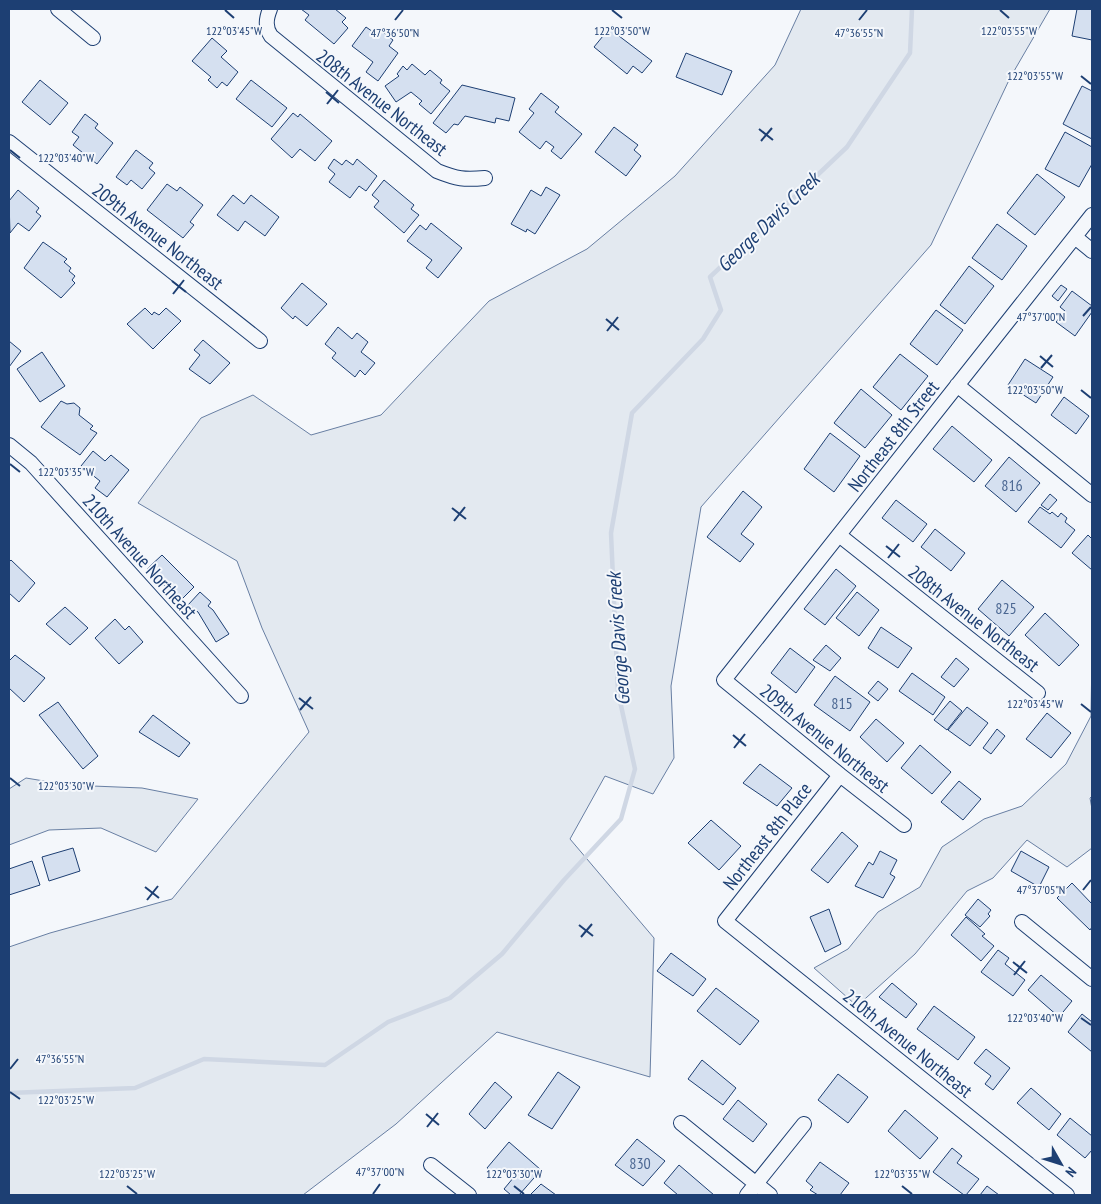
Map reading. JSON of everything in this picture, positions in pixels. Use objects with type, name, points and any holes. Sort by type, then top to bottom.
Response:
[{"type":"street","points":[[58,9],[92,38]]},
{"type":"street","name":"208th Avenue Northeast","points":[[270,9],[266,18],[267,30],[281,46],[437,171],[465,180],[485,178]]},
{"type":"street","name":"209th Avenue Northeast","points":[[9,142],[260,341]]},
{"type":"street","name":"Northeast 8th Street","points":[[724,680],[1092,215]]},
{"type":"street","points":[[1075,237],[1092,251]]},
{"type":"street","points":[[956,385],[1092,494]]},
{"type":"street","name":"210th Avenue Northeast","points":[[9,445],[31,463],[241,696]]},
{"type":"street","name":"208th Avenue Northeast","points":[[839,535],[1038,693]]},
{"type":"street","name":"209th Avenue Northeast","points":[[724,680],[904,825]]},
{"type":"street","name":"Northeast 8th Place","points":[[725,921],[840,775]]},
{"type":"street","name":"210th Avenue Northeast","points":[[725,921],[1068,1195]]},
{"type":"street","points":[[1022,922],[1092,979]]},
{"type":"street","points":[[681,1123],[752,1190],[770,1195]]},
{"type":"street","points":[[752,1190],[804,1124]]},
{"type":"street","points":[[431,1165],[469,1195]]},
{"type":"shaded area","points":[[801,9],[1050,9],[1010,78],[931,245],[701,507],[671,686],[674,758],[653,794],[605,776],[570,839],[654,938],[650,1077],[497,1032],[396,1124],[303,1195],[9,1195],[9,947],[50,933],[172,899],[309,732],[262,628],[237,561],[138,503],[201,418],[253,395],[311,435],[381,415],[489,301],[587,249],[675,176],[775,65]]},
{"type":"shaded area","points":[[1092,652],[1092,796],[1090,798],[1092,809],[1092,848],[1067,867],[1027,840],[993,878],[967,891],[915,954],[857,1006],[814,968],[848,949],[878,912],[920,887],[942,847],[984,819],[1022,806],[1066,764],[1091,716]]},
{"type":"shaded area","points":[[26,778],[68,785],[142,788],[198,799],[156,852],[101,828],[49,830],[9,845],[9,789]]},
{"type":"building","points":[[301,9],[335,9],[346,18],[342,22],[348,28],[334,44],[305,20],[309,15]]},
{"type":"building","points":[[1077,9],[1092,9],[1092,40],[1072,36]]},
{"type":"building","points":[[612,25],[622,32],[619,36],[652,61],[642,73],[633,66],[627,74],[594,47]]},
{"type":"building","points":[[366,27],[376,34],[380,30],[393,40],[389,46],[398,53],[378,81],[366,72],[373,62],[352,46]]},
{"type":"building","points":[[212,38],[227,51],[221,57],[238,72],[227,86],[222,82],[217,88],[208,80],[211,77],[192,61]]},
{"type":"building","points":[[686,53],[732,71],[722,95],[676,77]]},
{"type":"building","points":[[412,64],[425,75],[430,70],[442,80],[440,83],[450,91],[431,114],[419,104],[422,101],[411,92],[396,102],[385,86],[399,76],[397,74],[403,66],[407,70]]},
{"type":"building","points":[[40,80],[68,103],[50,125],[22,102]]},
{"type":"building","points":[[251,80],[287,108],[272,127],[236,99]]},
{"type":"building","points":[[462,85],[515,98],[509,121],[496,118],[495,123],[465,116],[458,125],[454,124],[446,133],[433,123]]},
{"type":"building","points":[[1082,86],[1092,91],[1092,139],[1063,124]]},
{"type":"building","points":[[541,93],[559,107],[555,112],[582,134],[561,159],[551,151],[554,147],[546,141],[540,149],[519,132],[534,113],[529,109]]},
{"type":"building","points":[[293,113],[298,117],[300,114],[332,141],[315,161],[300,149],[292,158],[271,139]]},
{"type":"building","points":[[85,114],[98,124],[95,128],[113,143],[97,164],[73,145],[79,137],[72,132]]},
{"type":"building","points":[[614,127],[638,145],[634,150],[641,156],[626,176],[595,152]]},
{"type":"building","points":[[1065,132],[1092,147],[1092,164],[1079,187],[1045,169]]},
{"type":"building","points":[[136,150],[153,163],[149,168],[155,173],[142,189],[131,180],[127,185],[116,177]]},
{"type":"building","points":[[334,159],[342,165],[346,160],[353,165],[357,159],[377,176],[366,191],[359,186],[350,198],[329,182],[335,174],[328,168]]},
{"type":"building","points":[[1037,174],[1065,197],[1035,235],[1007,213]]},
{"type":"building","points":[[384,180],[414,205],[411,209],[419,215],[404,233],[374,207],[379,201],[372,195]]},
{"type":"building","points":[[167,184],[177,191],[180,187],[203,205],[190,222],[194,225],[183,238],[147,210]]},
{"type":"building","points":[[546,187],[560,195],[535,234],[527,229],[526,232],[511,224],[531,190],[541,196]]},
{"type":"building","points":[[18,190],[39,208],[36,212],[41,216],[29,231],[18,223],[10,233],[9,201]]},
{"type":"building","points":[[233,195],[244,204],[251,195],[279,217],[265,236],[245,221],[238,231],[217,215]]},
{"type":"building","points":[[431,223],[462,248],[438,278],[426,268],[432,260],[407,241],[420,225],[426,230]]},
{"type":"building","points":[[997,224],[1027,246],[1002,280],[972,258]]},
{"type":"building","points":[[43,242],[67,259],[64,262],[71,268],[69,271],[75,276],[72,280],[75,283],[61,298],[24,268]]},
{"type":"building","points":[[969,266],[994,286],[965,324],[940,305]]},
{"type":"building","points":[[302,283],[327,304],[307,326],[295,316],[293,319],[281,308]]},
{"type":"building","points":[[1061,285],[1067,289],[1058,301],[1052,296]]},
{"type":"building","points":[[1072,291],[1092,306],[1092,312],[1075,336],[1056,322],[1065,311],[1060,307]]},
{"type":"building","points":[[145,308],[152,315],[154,312],[159,315],[166,308],[181,321],[153,349],[127,324]]},
{"type":"building","points":[[936,310],[963,330],[937,365],[910,344]]},
{"type":"building","points":[[338,327],[352,339],[357,333],[368,342],[361,352],[375,363],[365,375],[360,370],[355,377],[332,358],[336,353],[325,344]]},
{"type":"building","points":[[203,340],[230,363],[210,384],[189,369],[200,355],[194,350]]},
{"type":"building","points":[[9,341],[21,351],[9,367]]},
{"type":"building","points":[[42,352],[65,386],[40,402],[17,369]]},
{"type":"building","points":[[900,354],[928,376],[901,410],[873,387]]},
{"type":"building","points":[[1025,359],[1053,377],[1036,403],[1008,385]]},
{"type":"building","points":[[861,389],[892,415],[865,448],[834,423]]},
{"type":"building","points":[[1064,397],[1089,416],[1076,434],[1051,415]]},
{"type":"building","points":[[61,401],[67,404],[74,403],[80,408],[79,415],[93,426],[90,429],[97,433],[80,455],[41,427]]},
{"type":"building","points":[[952,426],[992,460],[974,482],[933,449]]},
{"type":"building","points":[[830,433],[860,456],[834,492],[804,469]]},
{"type":"building","points":[[93,451],[105,461],[111,455],[129,470],[107,497],[95,488],[100,481],[81,466]]},
{"type":"building","points":[[1009,457],[1040,483],[1016,512],[985,486]]},
{"type":"building","points":[[743,491],[762,507],[741,534],[754,544],[740,562],[707,537]]},
{"type":"building","points":[[1050,494],[1057,500],[1048,510],[1041,505]]},
{"type":"building","points":[[896,500],[927,524],[913,542],[882,518]]},
{"type":"building","points":[[1040,507],[1058,517],[1061,513],[1067,518],[1065,522],[1075,530],[1061,548],[1028,522]]},
{"type":"building","points":[[935,529],[965,553],[951,571],[921,547]]},
{"type":"building","points":[[1088,535],[1092,539],[1092,570],[1072,553]]},
{"type":"building","points":[[162,555],[194,587],[182,599],[173,589],[170,591],[147,569]]},
{"type":"building","points":[[11,560],[35,583],[19,602],[9,593],[9,562]]},
{"type":"building","points":[[836,569],[856,586],[825,625],[804,609]]},
{"type":"building","points":[[1002,580],[1034,607],[1009,636],[978,609]]},
{"type":"building","points":[[200,592],[211,602],[208,606],[213,610],[229,634],[216,642],[198,612],[188,605]]},
{"type":"building","points":[[857,592],[879,610],[859,636],[836,618]]},
{"type":"building","points":[[65,607],[88,628],[70,645],[46,624]]},
{"type":"building","points":[[1045,613],[1079,645],[1059,666],[1025,635]]},
{"type":"building","points":[[115,619],[125,630],[129,626],[143,642],[119,664],[95,638]]},
{"type":"building","points":[[881,627],[912,648],[898,668],[868,648]]},
{"type":"building","points":[[826,645],[841,658],[830,671],[813,660]]},
{"type":"building","points":[[790,648],[815,667],[796,693],[771,673]]},
{"type":"building","points":[[15,655],[45,678],[24,702],[9,688],[9,661]]},
{"type":"building","points":[[956,658],[969,669],[954,687],[941,677]]},
{"type":"building","points":[[912,673],[945,697],[933,715],[899,691]]},
{"type":"building","points":[[835,676],[870,702],[850,731],[814,705]]},
{"type":"building","points":[[878,681],[888,689],[878,701],[868,693]]},
{"type":"building","points":[[950,701],[962,711],[947,730],[934,720]]},
{"type":"building","points":[[58,702],[98,756],[83,769],[39,715]]},
{"type":"building","points":[[967,707],[988,723],[970,746],[948,730]]},
{"type":"building","points":[[1047,713],[1071,733],[1051,758],[1026,739]]},
{"type":"building","points":[[153,715],[190,743],[179,757],[139,732]]},
{"type":"building","points":[[876,719],[904,743],[887,762],[860,737]]},
{"type":"building","points":[[997,729],[1005,736],[991,754],[983,748]]},
{"type":"building","points":[[920,745],[951,772],[932,794],[901,768]]},
{"type":"building","points":[[760,764],[792,788],[777,806],[743,783]]},
{"type":"building","points":[[959,781],[981,799],[963,820],[941,802]]},
{"type":"building","points":[[711,820],[741,846],[719,870],[688,843]]},
{"type":"building","points":[[842,832],[858,846],[828,883],[811,870]]},
{"type":"building","points":[[73,848],[80,871],[49,881],[42,857]]},
{"type":"building","points":[[880,851],[897,860],[890,874],[895,877],[883,898],[855,886],[869,862],[873,865]]},
{"type":"building","points":[[1021,851],[1049,867],[1039,887],[1011,871]]},
{"type":"building","points":[[32,861],[40,885],[9,895],[9,869]]},
{"type":"building","points":[[1072,883],[1092,904],[1092,927],[1090,930],[1057,898]]},
{"type":"building","points":[[978,899],[991,910],[988,914],[990,916],[980,927],[965,915]]},
{"type":"building","points":[[829,909],[841,944],[825,952],[810,917]]},
{"type":"building","points":[[966,917],[985,934],[982,936],[994,946],[981,961],[951,935]]},
{"type":"building","points":[[998,950],[1009,958],[1005,964],[1025,980],[1013,996],[981,972]]},
{"type":"building","points":[[671,953],[706,979],[693,996],[657,971]]},
{"type":"building","points":[[1041,975],[1072,1001],[1059,1017],[1028,990]]},
{"type":"building","points":[[892,983],[917,1004],[906,1018],[879,997]]},
{"type":"building","points":[[716,988],[759,1021],[740,1045],[697,1011]]},
{"type":"building","points":[[934,1006],[975,1037],[958,1060],[917,1029]]},
{"type":"building","points":[[1082,1014],[1092,1022],[1092,1052],[1068,1032]]},
{"type":"building","points":[[986,1049],[1010,1068],[993,1090],[985,1084],[991,1076],[974,1063]]},
{"type":"building","points":[[702,1060],[736,1088],[723,1105],[688,1079]]},
{"type":"building","points":[[558,1072],[580,1087],[552,1129],[528,1115]]},
{"type":"building","points":[[838,1074],[868,1097],[848,1123],[818,1100]]},
{"type":"building","points":[[495,1082],[512,1097],[485,1129],[469,1114]]},
{"type":"building","points":[[1031,1088],[1061,1114],[1049,1130],[1017,1103]]},
{"type":"building","points":[[738,1100],[767,1124],[753,1142],[723,1119]]},
{"type":"building","points":[[905,1110],[938,1138],[920,1159],[888,1131]]},
{"type":"building","points":[[1070,1118],[1092,1136],[1092,1150],[1085,1158],[1057,1135]]},
{"type":"building","points":[[637,1139],[665,1161],[643,1186],[615,1165]]},
{"type":"building","points":[[509,1142],[541,1170],[519,1195],[511,1195],[504,1189],[514,1177],[505,1171],[499,1177],[487,1168]]},
{"type":"building","points":[[952,1148],[962,1156],[957,1163],[979,1179],[966,1195],[933,1172]]},
{"type":"building","points":[[820,1162],[849,1183],[840,1195],[818,1195],[810,1190],[813,1187],[806,1181]]},
{"type":"building","points":[[679,1165],[714,1195],[678,1195],[664,1183]]},
{"type":"building","points":[[541,1184],[556,1195],[530,1195]]},
{"type":"building","points":[[987,1186],[999,1195],[980,1195]]},
{"type":"waterway","name":"George Davis Creek","points":[[9,1093],[135,1088],[204,1059],[325,1065],[388,1022],[450,998],[502,954],[564,880],[621,819],[635,769],[618,692],[611,533],[632,413],[703,339],[721,310],[710,277],[847,147],[910,53],[912,9]]}]
